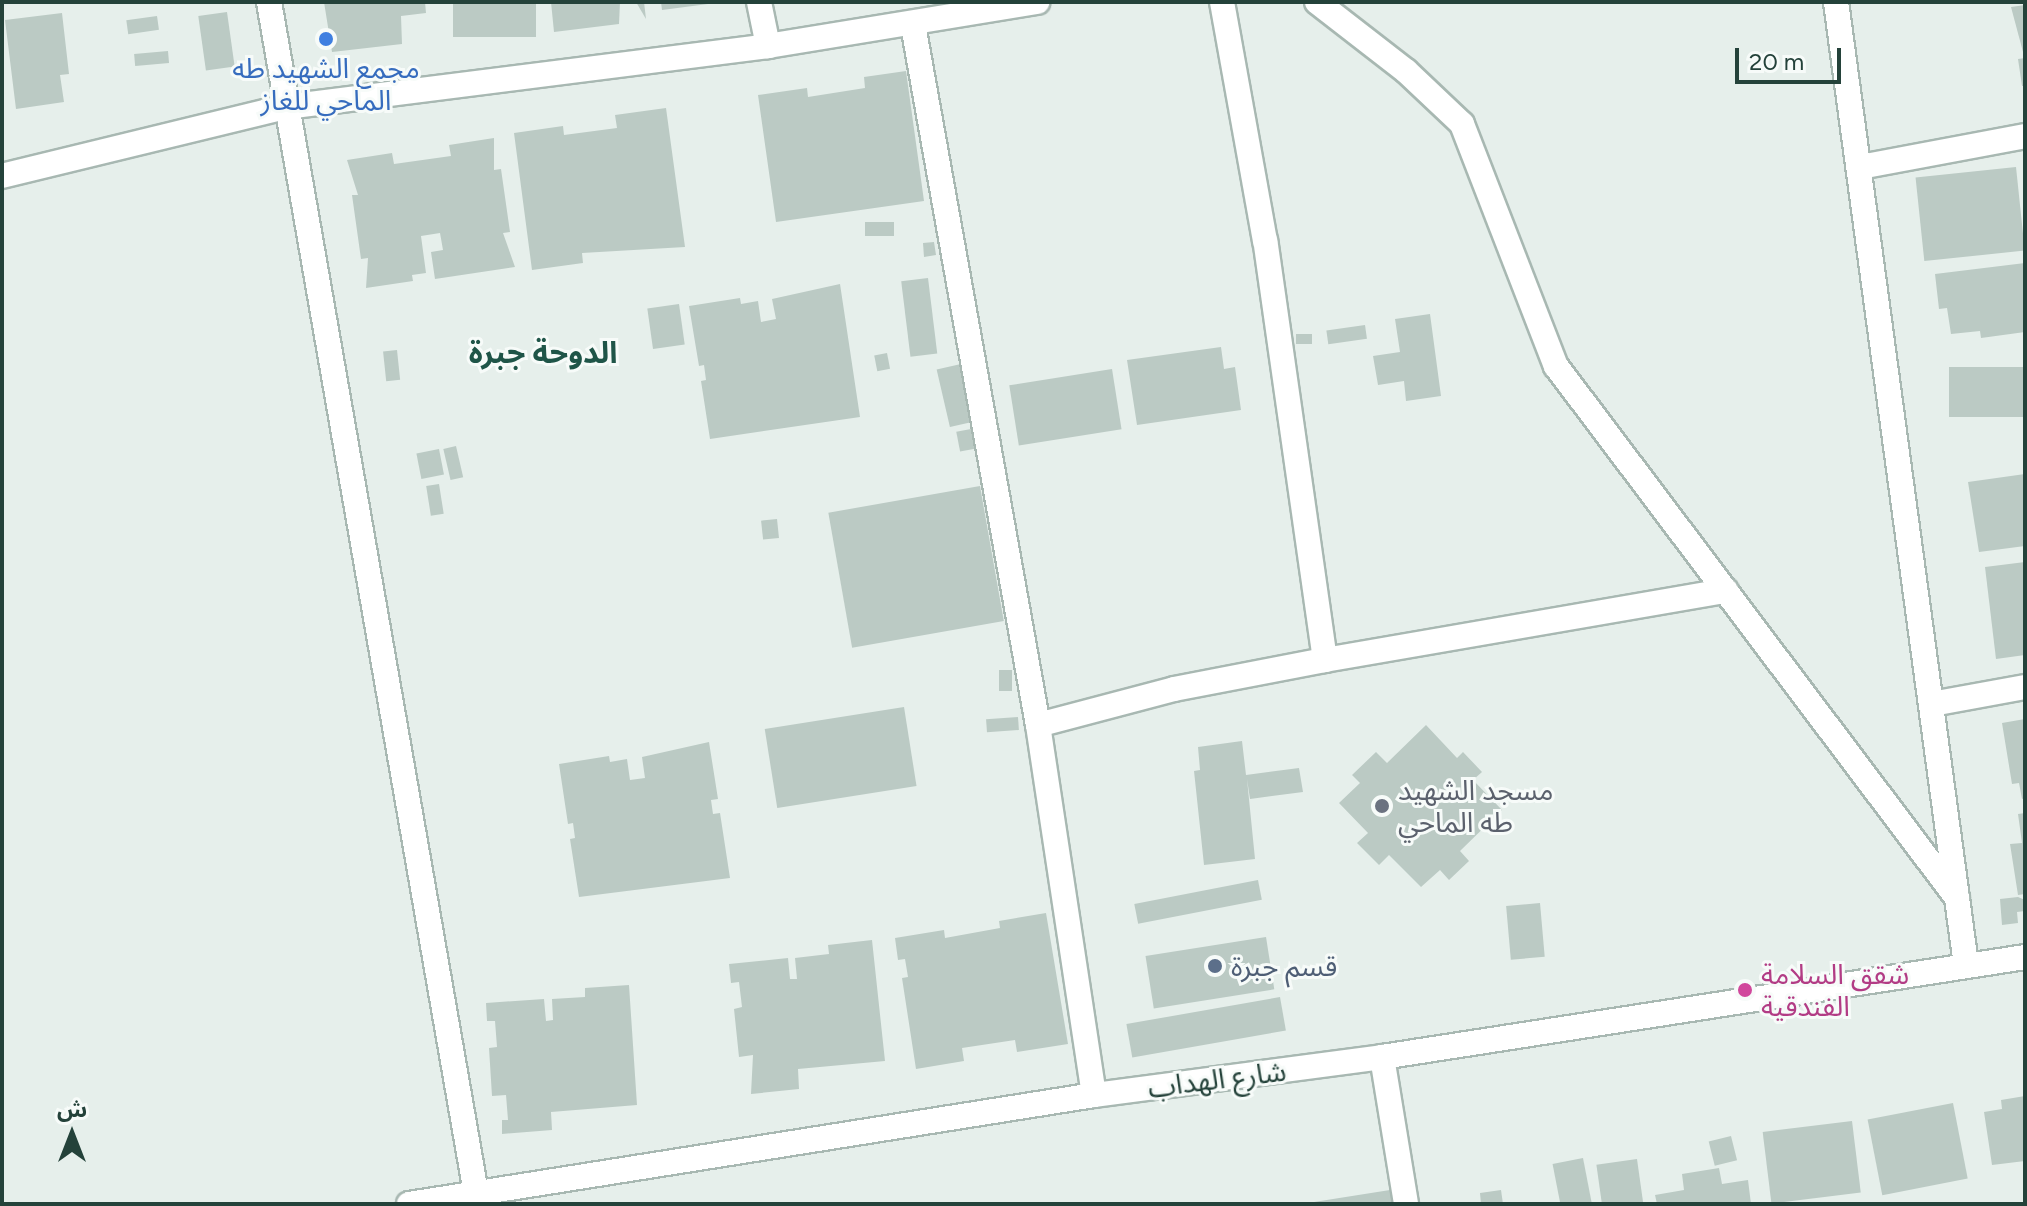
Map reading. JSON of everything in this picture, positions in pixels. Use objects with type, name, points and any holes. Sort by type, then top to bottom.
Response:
[{"type":"street","points":[[269,2],[477,1198]]},
{"type":"street","points":[[759,2],[768,46]]},
{"type":"street","points":[[2,176],[286,107],[768,46],[913,25],[1037,2]]},
{"type":"street","points":[[1222,2],[1265,241],[1325,660]]},
{"type":"street","points":[[1317,2],[1406,71],[1462,124],[1556,366],[1957,898]]},
{"type":"street","points":[[1836,2],[1966,965]]},
{"type":"street","points":[[913,25],[1038,725],[1094,1095]]},
{"type":"street","points":[[1860,167],[2025,136]]},
{"type":"street","points":[[1038,725],[1174,689],[1726,591]]},
{"type":"street","points":[[1932,704],[2025,687]]},
{"type":"street","name":"شارع الهداب","points":[[409,1204],[477,1198],[1094,1095],[1382,1057],[2025,957]]},
{"type":"street","points":[[1382,1057],[1406,1204]]},
{"type":"building","points":[[324,2],[425,2],[426,13],[401,16],[402,44],[332,52]]},
{"type":"building","points":[[453,2],[536,2],[536,37],[453,37]]},
{"type":"building","points":[[551,2],[620,2],[619,24],[554,32]]},
{"type":"building","points":[[636,2],[644,2],[646,19]]},
{"type":"building","points":[[661,2],[708,2],[708,4],[662,10]]},
{"type":"building","points":[[2025,5],[2025,52],[2023,52],[2011,7]]},
{"type":"building","points":[[227,12],[235,66],[206,71],[198,16]]},
{"type":"building","points":[[62,13],[69,74],[60,75],[64,102],[16,109],[5,20]]},
{"type":"building","points":[[157,16],[159,30],[128,34],[126,20]]},
{"type":"building","points":[[168,51],[169,63],[135,66],[134,54]]},
{"type":"building","points":[[2025,58],[2025,86],[2022,86],[2018,59]]},
{"type":"building","points":[[906,71],[924,201],[776,222],[758,95],[807,88],[808,97],[865,88],[864,77]]},
{"type":"building","points":[[666,108],[685,247],[582,253],[583,263],[532,270],[514,133],[563,126],[564,135],[617,128],[615,115]]},
{"type":"building","points":[[494,138],[494,170],[501,169],[510,232],[503,233],[515,267],[435,279],[431,252],[443,250],[440,233],[421,236],[426,273],[412,275],[413,281],[366,288],[368,258],[361,259],[352,195],[358,195],[347,160],[392,153],[394,164],[451,156],[449,145]]},
{"type":"building","points":[[2016,167],[2025,251],[1924,261],[1916,178]]},
{"type":"building","points":[[865,222],[894,222],[894,236],[865,236]]},
{"type":"building","points":[[934,242],[936,255],[924,257],[923,243]]},
{"type":"building","points":[[2025,263],[2025,332],[1981,338],[1980,331],[1951,334],[1947,308],[1939,309],[1935,274]]},
{"type":"building","points":[[928,278],[937,353],[910,357],[901,281]]},
{"type":"building","points":[[840,284],[860,417],[710,439],[701,381],[706,380],[704,365],[699,366],[689,306],[740,298],[741,304],[758,301],[761,322],[776,319],[772,299]]},
{"type":"building","points":[[679,304],[685,345],[653,349],[647,308]]},
{"type":"building","points":[[1430,314],[1441,396],[1406,401],[1404,381],[1378,385],[1373,356],[1400,352],[1395,319]]},
{"type":"building","points":[[1365,325],[1367,339],[1328,344],[1326,330]]},
{"type":"building","points":[[1296,334],[1312,334],[1312,344],[1296,344]]},
{"type":"building","points":[[1221,347],[1224,369],[1235,367],[1241,410],[1137,425],[1127,360]]},
{"type":"building","points":[[397,350],[400,380],[386,381],[383,351]]},
{"type":"building","points":[[887,353],[890,369],[877,371],[874,355]]},
{"type":"building","points":[[961,364],[974,421],[950,427],[937,370]]},
{"type":"building","points":[[1949,367],[2025,367],[2025,417],[1949,417]]},
{"type":"building","points":[[1112,369],[1122,429],[1019,446],[1009,385]]},
{"type":"building","points":[[971,429],[975,449],[960,451],[956,432]]},
{"type":"building","points":[[456,446],[463,477],[451,480],[443,449]]},
{"type":"building","points":[[439,449],[444,475],[421,479],[416,453]]},
{"type":"building","points":[[2025,474],[2025,546],[1979,552],[1968,482]]},
{"type":"building","points":[[439,484],[444,514],[431,516],[426,486]]},
{"type":"building","points":[[980,486],[1004,621],[852,648],[828,513]]},
{"type":"building","points":[[777,519],[779,538],[763,540],[761,521]]},
{"type":"building","points":[[2025,562],[2025,655],[1996,659],[1985,567]]},
{"type":"building","points":[[999,670],[1012,670],[1012,691],[999,691]]},
{"type":"building","points":[[904,707],[917,786],[777,808],[765,729]]},
{"type":"building","points":[[1018,717],[1019,730],[987,732],[986,719]]},
{"type":"building","points":[[2025,719],[2025,798],[2022,799],[2019,783],[2012,784],[2002,723]]},
{"type":"building","points":[[1426,725],[1457,758],[1463,752],[1482,772],[1473,780],[1502,810],[1460,851],[1469,861],[1449,880],[1440,870],[1421,887],[1389,855],[1379,865],[1357,843],[1368,833],[1339,803],[1360,783],[1352,775],[1376,752],[1387,763]]},
{"type":"building","points":[[1242,741],[1246,775],[1299,768],[1303,792],[1250,799],[1247,779],[1255,859],[1204,865],[1194,771],[1200,770],[1198,747]]},
{"type":"building","points":[[709,742],[718,799],[711,800],[713,814],[720,813],[730,878],[579,897],[570,839],[575,838],[573,823],[568,824],[559,764],[609,756],[610,762],[627,759],[630,780],[645,778],[642,757]]},
{"type":"building","points":[[2025,813],[2025,894],[2018,895],[2010,844],[2022,843],[2018,814]]},
{"type":"building","points":[[1258,880],[1262,900],[1138,924],[1134,904]]},
{"type":"building","points":[[2018,897],[2025,900],[2025,911],[2017,912],[2018,923],[2002,925],[2000,899]]},
{"type":"building","points":[[1540,903],[1545,957],[1511,960],[1506,906]]},
{"type":"building","points":[[1046,913],[1068,1044],[1017,1052],[1015,1040],[962,1048],[964,1061],[916,1069],[902,978],[908,977],[905,959],[898,960],[895,938],[944,930],[945,938],[1000,928],[999,921]]},
{"type":"building","points":[[1266,937],[1274,989],[1154,1008],[1146,956]]},
{"type":"building","points":[[872,940],[885,1061],[798,1069],[799,1089],[751,1094],[753,1055],[739,1057],[734,1009],[742,1007],[739,982],[731,983],[729,964],[788,958],[790,979],[797,979],[795,958],[829,954],[828,945]]},
{"type":"building","points":[[629,985],[637,1105],[551,1112],[552,1130],[502,1134],[502,1120],[508,1120],[506,1095],[492,1096],[489,1048],[497,1047],[495,1021],[487,1021],[486,1003],[544,999],[546,1021],[553,1020],[552,999],[585,997],[585,988]]},
{"type":"building","points":[[1280,997],[1286,1030],[1132,1058],[1126,1024]]},
{"type":"building","points":[[2025,1096],[2025,1161],[1992,1165],[1984,1112],[2002,1109],[2001,1100]]},
{"type":"building","points":[[1953,1103],[1968,1179],[1882,1195],[1868,1120]]},
{"type":"building","points":[[1852,1121],[1861,1192],[1771,1203],[1763,1132]]},
{"type":"building","points":[[1731,1136],[1737,1160],[1715,1166],[1709,1142]]},
{"type":"building","points":[[1583,1158],[1592,1204],[1560,1204],[1553,1164]]},
{"type":"building","points":[[1637,1159],[1643,1204],[1602,1204],[1596,1165]]},
{"type":"building","points":[[1719,1168],[1722,1184],[1748,1180],[1751,1204],[1657,1204],[1655,1195],[1684,1190],[1682,1174]]},
{"type":"building","points":[[1390,1190],[1393,1204],[1314,1202]]},
{"type":"building","points":[[1501,1190],[1503,1204],[1481,1204],[1480,1193]]},
{"type":"place","name":"مجمع الشهيد طه الماحي للغاز","points":[[326,39]]},
{"type":"place","name":"مسجد الشهيد طه الماحي","points":[[1382,806]]},
{"type":"place","name":"قسم جبرة","points":[[1215,966]]},
{"type":"place","name":"شقق السلامة الفندقية","points":[[1745,990]]},
{"type":"district","name":"الدوحة جبرة","points":[[543,353]]}]
